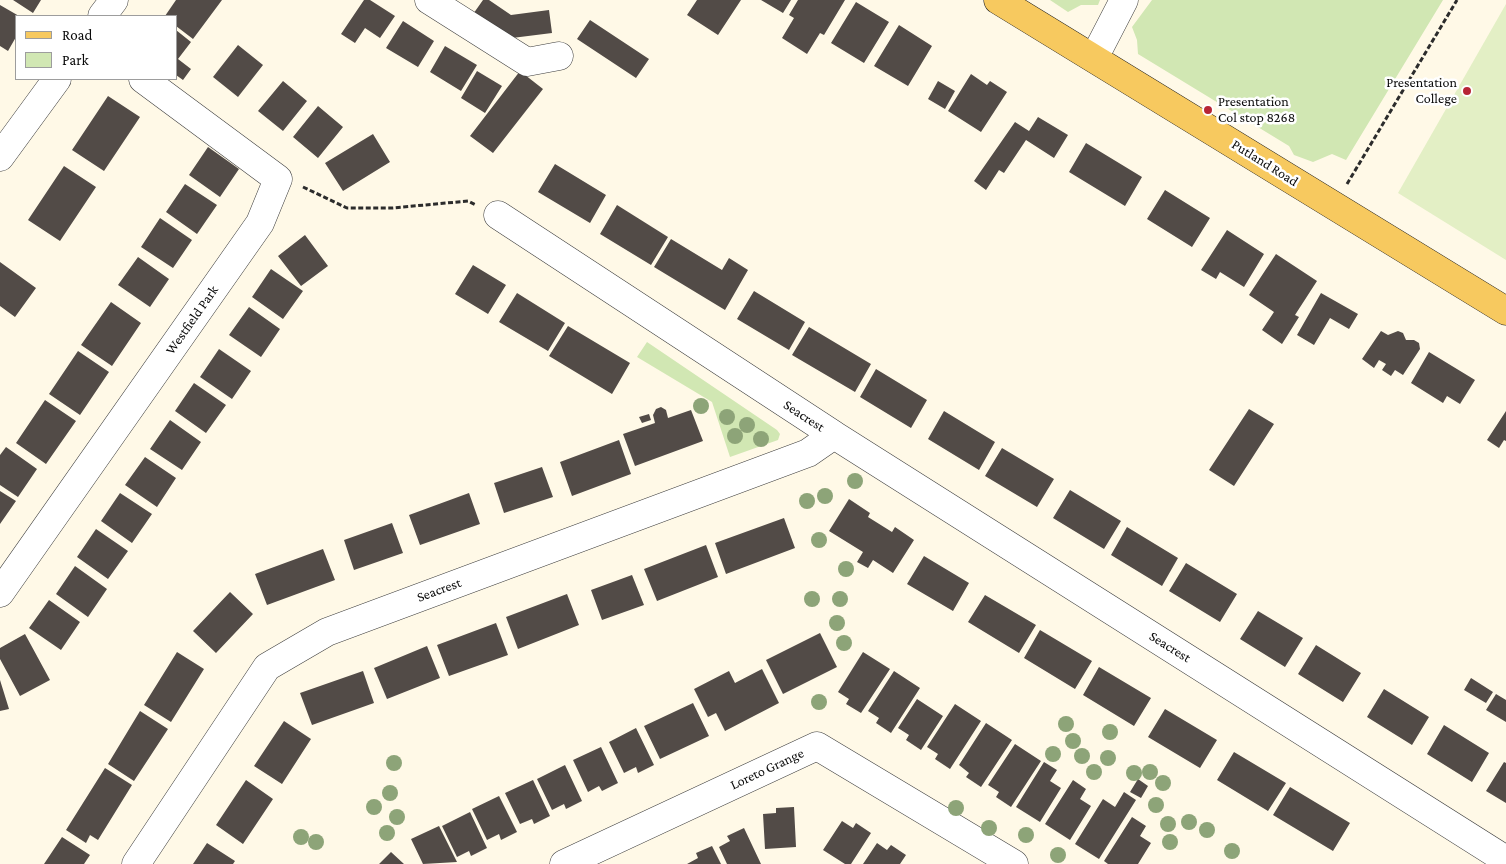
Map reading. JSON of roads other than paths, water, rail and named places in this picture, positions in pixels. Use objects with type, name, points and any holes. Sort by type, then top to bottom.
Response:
[{"type":"main road","name":"Putland Road","points":[[998,0],[1506,311]]},
{"type":"street","points":[[103,15],[114,0]]},
{"type":"street","points":[[429,0],[527,62],[558,56]]},
{"type":"street","points":[[1094,58],[1124,0]]},
{"type":"street","points":[[0,157],[56,80]]},
{"type":"street","name":"Westfield Park","points":[[0,593],[260,223],[278,179],[144,80]]},
{"type":"street","name":"Seacrest","points":[[498,215],[834,435],[1506,860]]},
{"type":"street","name":"Seacrest","points":[[136,864],[267,667],[327,632],[808,453],[834,435]]},
{"type":"street","name":"Loreto Grange","points":[[564,864],[818,746],[1014,864]]},
{"type":"place","name":"Presentation College","points":[[1467,91]]},
{"type":"place","name":"Presentation Col stop 8268","points":[[1208,110]]}]
